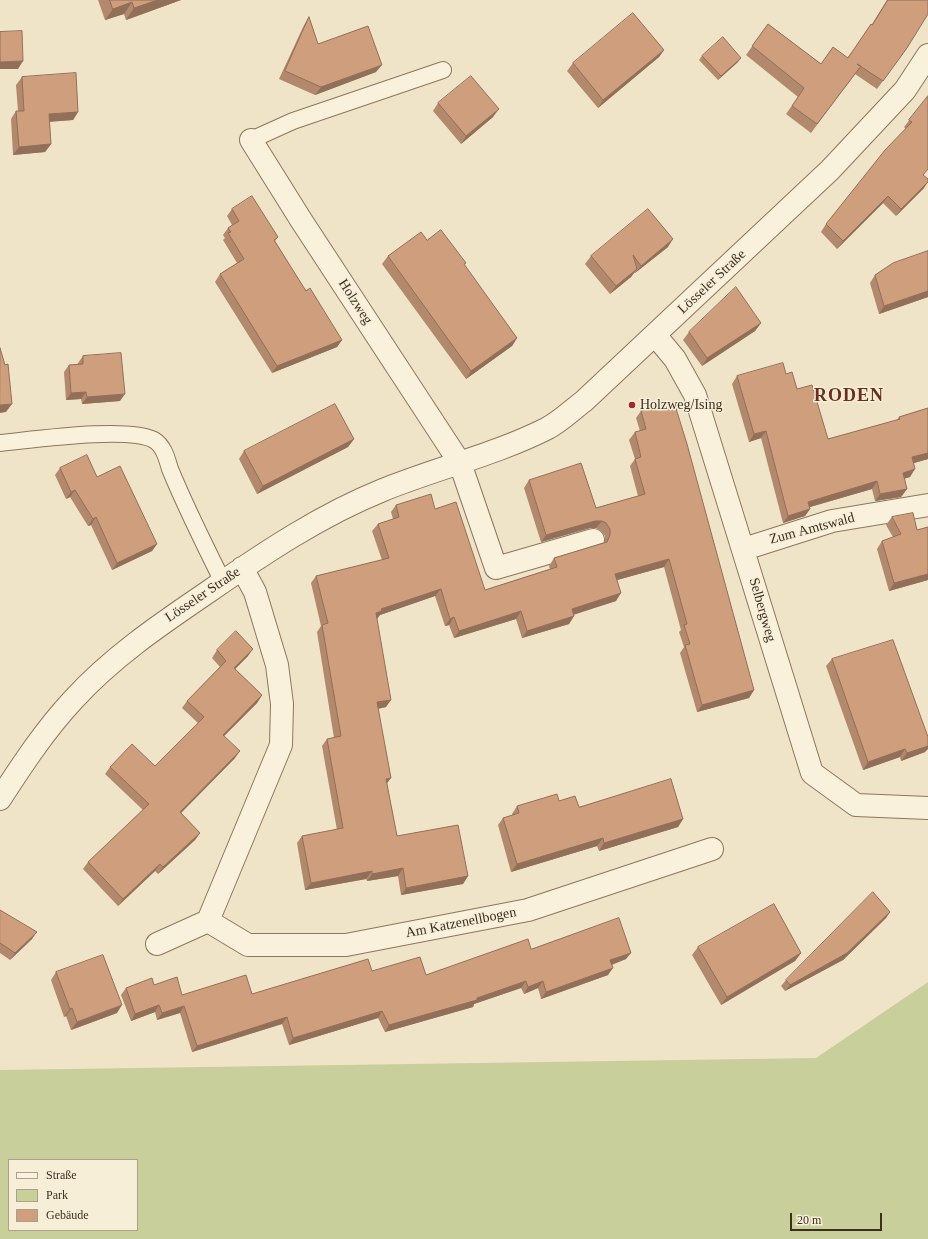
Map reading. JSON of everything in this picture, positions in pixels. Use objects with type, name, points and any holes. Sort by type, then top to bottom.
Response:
[{"type":"street","name":"Lösseler Straße","points":[[0,799],[46,732],[73,700],[112,663],[150,632],[242,568],[340,508],[384,489],[514,443],[548,428],[584,401],[830,170],[905,90],[928,54]]},
{"type":"street","name":"Holzweg","points":[[251,140],[301,220],[460,463]]},
{"type":"street","name":"Selbergweg","points":[[655,335],[675,359],[695,394],[812,773],[856,805],[928,808]]},
{"type":"street","points":[[460,463],[496,568],[593,540]]},
{"type":"street","name":"Zum Amtswald","points":[[744,549],[832,521],[928,505]]},
{"type":"street","points":[[157,944],[208,921],[281,745],[282,704],[277,666],[255,592],[242,568]]},
{"type":"street","name":"Am Katzenellbogen","points":[[208,921],[248,945],[346,945],[528,910],[712,849]]},
{"type":"lane","points":[[251,140],[292,121],[443,70]]},
{"type":"lane","points":[[0,443],[121,434],[137,435],[154,440],[162,449],[184,505],[223,582]]},
{"type":"green space","points":[[928,982],[928,1239],[0,1239],[0,1070],[816,1058]]},
{"type":"building","points":[[110,0],[158,0],[134,8],[132,2],[113,9]]},
{"type":"building","points":[[888,0],[928,0],[928,14],[907,48],[883,81],[861,66],[817,124],[792,106],[804,88],[752,46],[768,24],[821,64],[833,47],[848,58]]},
{"type":"building","points":[[633,13],[664,50],[603,100],[573,63]]},
{"type":"building","points":[[309,17],[318,44],[368,26],[382,65],[321,87],[285,71]]},
{"type":"building","points":[[22,31],[23,61],[0,62],[0,32]]},
{"type":"building","points":[[723,37],[741,58],[721,76],[702,56]]},
{"type":"building","points":[[76,73],[78,112],[49,114],[51,144],[19,147],[16,111],[24,111],[22,77]]},
{"type":"building","points":[[471,76],[499,109],[466,136],[438,103]]},
{"type":"building","points":[[928,96],[928,169],[923,175],[928,179],[928,182],[901,209],[888,196],[843,241],[826,224],[885,150],[912,122],[909,120]]},
{"type":"building","points":[[252,196],[278,237],[274,240],[306,291],[310,288],[342,340],[277,366],[220,274],[244,259],[228,233],[231,232],[228,228],[239,221],[232,209]]},
{"type":"building","points":[[648,209],[673,239],[641,266],[633,255],[637,269],[616,286],[591,256]]},
{"type":"building","points":[[441,230],[466,263],[464,264],[517,338],[471,371],[388,256],[421,232],[427,240]]},
{"type":"building","points":[[928,251],[928,291],[884,306],[875,275],[893,263]]},
{"type":"building","points":[[736,287],[761,323],[707,358],[689,332]]},
{"type":"building","points":[[0,348],[5,365],[8,364],[12,404],[0,405]]},
{"type":"building","points":[[121,353],[125,394],[87,397],[86,392],[71,393],[69,365],[83,364],[83,356]]},
{"type":"building","points":[[783,363],[786,374],[792,372],[797,389],[812,385],[828,439],[900,419],[899,417],[928,408],[928,453],[912,457],[915,469],[903,473],[907,489],[880,494],[877,481],[808,502],[810,509],[788,516],[766,431],[754,434],[737,376]]},
{"type":"building","points":[[674,402],[687,444],[754,690],[702,705],[685,645],[690,644],[684,625],[687,624],[669,559],[615,574],[621,593],[572,609],[574,616],[527,631],[521,611],[459,631],[454,617],[450,619],[441,589],[381,609],[382,611],[376,613],[391,700],[377,702],[391,778],[386,779],[397,836],[458,825],[468,876],[406,888],[403,868],[372,874],[372,871],[311,883],[302,836],[343,828],[327,739],[341,736],[322,625],[328,623],[316,576],[389,558],[378,524],[399,517],[396,505],[431,494],[435,509],[456,502],[485,590],[557,567],[554,558],[607,542],[610,535],[610,529],[606,523],[602,521],[595,521],[546,535],[529,480],[581,463],[596,508],[645,494],[635,459],[641,457],[635,432],[646,429],[641,411]]},
{"type":"building","points":[[335,404],[354,439],[263,486],[244,451]]},
{"type":"building","points":[[87,455],[97,477],[120,466],[157,544],[117,563],[96,517],[93,519],[75,490],[71,492],[60,468]]},
{"type":"building","points":[[913,513],[917,530],[928,527],[928,574],[894,583],[882,541],[901,534],[892,517]]},
{"type":"building","points":[[236,631],[253,649],[234,668],[262,695],[223,735],[240,751],[180,812],[200,833],[163,867],[160,864],[123,899],[88,862],[149,804],[110,767],[132,744],[155,766],[204,717],[187,701],[226,661],[217,650]]},
{"type":"building","points":[[893,640],[928,737],[928,746],[907,753],[905,749],[868,762],[832,659]]},
{"type":"building","points":[[671,779],[683,819],[604,843],[603,838],[517,864],[503,818],[519,813],[517,806],[557,794],[559,801],[575,796],[579,807]]},
{"type":"building","points":[[873,892],[890,912],[847,953],[790,985],[786,980]]},
{"type":"building","points":[[774,904],[801,953],[727,997],[698,947]]},
{"type":"building","points":[[0,910],[37,932],[15,953],[0,943]]},
{"type":"building","points":[[619,918],[631,953],[610,960],[613,968],[546,992],[543,981],[528,987],[526,981],[477,998],[477,1000],[389,1025],[382,1011],[293,1038],[287,1017],[197,1046],[184,1006],[162,1013],[159,1005],[135,1014],[126,988],[152,978],[154,985],[177,977],[182,995],[246,975],[252,994],[368,959],[372,971],[420,957],[426,975],[528,939],[531,949]]},
{"type":"building","points":[[103,955],[122,1005],[77,1022],[72,1008],[70,1009],[56,972]]},
{"type":"place","name":"Holzweg/Ising","points":[[632,405]]},
{"type":"district","name":"RODEN","points":[[849,396]]}]
